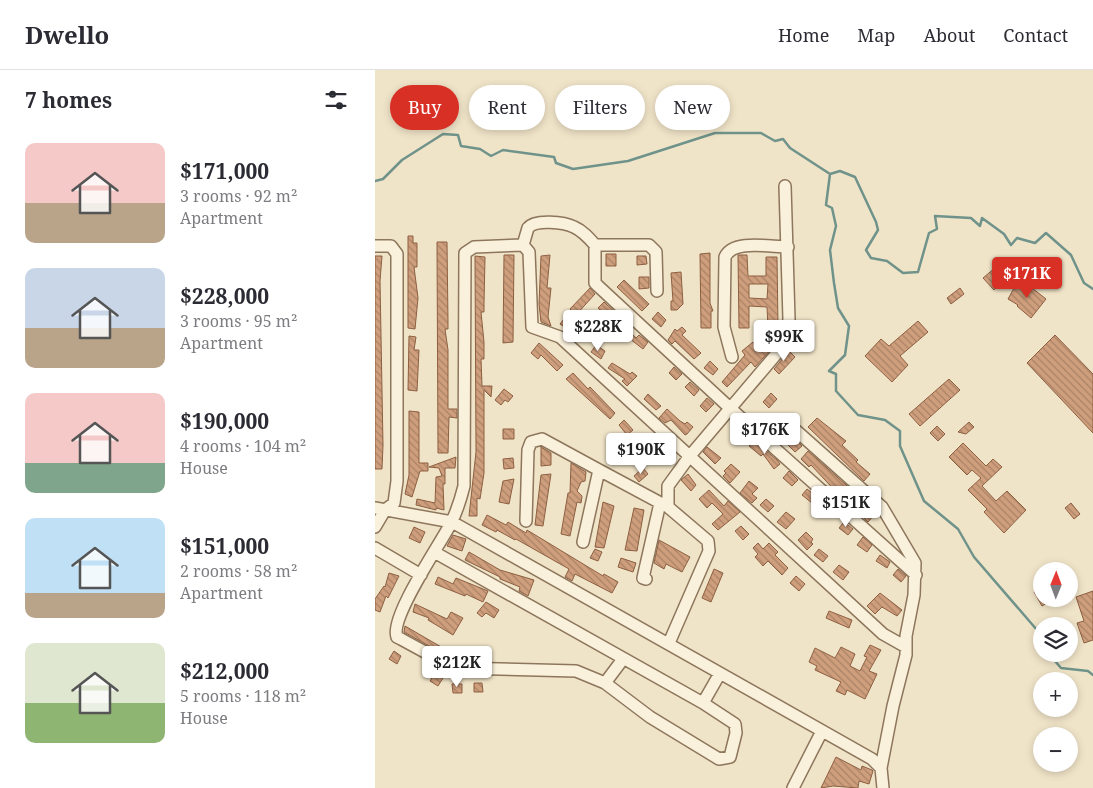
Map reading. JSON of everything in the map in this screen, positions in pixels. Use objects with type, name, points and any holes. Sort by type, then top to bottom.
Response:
[{"type":"street","points":[[646,579],[643,578],[668,486],[689,457],[785,345],[789,320],[785,186]]},
{"type":"street","points":[[523,245],[531,224],[568,224],[583,232],[595,245],[596,284],[761,437],[916,575]]},
{"type":"street","points":[[523,245],[529,252],[532,328],[560,337],[883,634],[905,647]]},
{"type":"street","points":[[434,552],[703,703],[737,726],[728,759],[719,759],[650,717],[605,682],[576,671],[459,668],[445,663],[401,639],[396,633],[397,621],[421,575],[434,552],[451,522],[464,486],[463,256],[474,247],[523,245]]},
{"type":"street","points":[[595,245],[649,245],[653,247],[656,252],[657,291]]},
{"type":"street","points":[[375,246],[391,246],[397,254],[397,481],[394,502],[380,509],[375,527]]},
{"type":"street","points":[[732,357],[724,327],[725,257],[727,252],[736,247],[788,247]]},
{"type":"street","points":[[761,437],[773,428],[791,426],[882,507],[915,564],[916,575],[905,647],[906,655],[893,706],[881,768],[883,788]]},
{"type":"street","points":[[526,521],[528,450],[531,442],[542,440],[664,505],[701,533],[708,541],[709,546],[669,643]]},
{"type":"street","points":[[583,542],[599,470]]},
{"type":"street","points":[[380,509],[451,522],[669,643],[719,674],[872,759],[881,768]]},
{"type":"street","points":[[375,548],[421,575]]},
{"type":"street","points":[[605,682],[623,659]]},
{"type":"street","points":[[703,703],[719,674]]},
{"type":"street","points":[[793,788],[823,731]]},
{"type":"building","points":[[408,236],[413,236],[413,243],[417,243],[417,267],[414,267],[418,298],[415,329],[408,328]]},
{"type":"building","points":[[437,242],[447,242],[448,329],[445,329],[448,350],[448,409],[457,409],[457,418],[449,417],[448,453],[438,453]]},
{"type":"building","points":[[710,253],[710,303],[713,311],[711,311],[711,328],[701,328],[700,254]]},
{"type":"building","points":[[606,254],[616,254],[616,266],[606,266]]},
{"type":"building","points":[[504,255],[514,255],[513,342],[503,343]]},
{"type":"building","points":[[550,255],[547,288],[551,288],[548,317],[551,326],[541,322],[539,304],[541,256]]},
{"type":"building","points":[[738,255],[747,255],[748,276],[766,276],[766,257],[777,257],[778,326],[768,327],[767,307],[749,306],[749,328],[739,328]],"holes":[[[749,284],[768,284],[767,299],[749,298]]]},
{"type":"building","points":[[375,256],[382,256],[380,281],[382,469],[375,469]]},
{"type":"building","points":[[475,256],[485,257],[484,312],[481,312],[484,342],[484,359],[481,359],[482,386],[492,386],[491,397],[484,390],[484,473],[480,499],[477,498],[477,516],[469,516],[476,452]]},
{"type":"building","points":[[637,256],[646,256],[647,264],[637,265]]},
{"type":"building","points":[[996,267],[1006,278],[994,290],[983,278]]},
{"type":"building","points":[[681,272],[683,304],[677,310],[671,310],[671,301],[673,301],[671,273]]},
{"type":"building","points":[[639,277],[649,277],[649,288],[639,289]]},
{"type":"building","points":[[624,280],[649,304],[642,311],[617,287]]},
{"type":"building","points":[[1018,281],[1032,288],[1046,299],[1031,318],[1018,305],[1008,299]]},
{"type":"building","points":[[590,288],[595,294],[575,316],[584,326],[583,336],[578,331],[575,334],[568,325],[566,328],[560,324],[570,309]]},
{"type":"building","points":[[960,288],[964,294],[951,304],[947,298]]},
{"type":"building","points":[[604,302],[617,314],[611,319],[598,308]]},
{"type":"building","points":[[658,312],[666,320],[661,327],[652,319]]},
{"type":"building","points":[[616,317],[636,338],[639,335],[648,342],[643,349],[621,332],[616,340],[605,329]]},
{"type":"building","points":[[918,321],[928,332],[900,356],[908,365],[892,382],[865,356],[881,339],[889,346]]},
{"type":"building","points":[[682,327],[686,331],[682,335],[701,353],[694,359],[675,341],[672,344],[668,340],[675,329],[677,331]]},
{"type":"building","points":[[766,332],[773,336],[767,344],[772,348],[755,367],[751,362],[727,387],[722,382],[745,355],[742,351],[753,342],[756,346]]},
{"type":"building","points":[[1055,335],[1093,374],[1093,433],[1027,363]]},
{"type":"building","points":[[409,336],[416,337],[414,350],[419,350],[417,391],[408,390]]},
{"type":"building","points":[[539,343],[563,365],[557,371],[541,355],[538,359],[531,353]]},
{"type":"building","points":[[596,345],[605,351],[601,359],[591,352]]},
{"type":"building","points":[[789,351],[795,357],[779,374],[774,369]]},
{"type":"building","points":[[710,361],[718,369],[713,375],[704,368]]},
{"type":"building","points":[[612,363],[637,376],[627,386],[622,381],[625,379],[608,368]]},
{"type":"building","points":[[674,367],[682,374],[676,380],[669,373]]},
{"type":"building","points":[[573,373],[588,389],[590,387],[615,413],[610,419],[566,379]]},
{"type":"building","points":[[949,379],[960,390],[920,426],[909,414]]},
{"type":"building","points":[[690,382],[699,390],[694,396],[685,387]]},
{"type":"building","points":[[504,389],[513,396],[508,402],[505,400],[501,405],[495,400]]},
{"type":"building","points":[[771,393],[777,399],[769,408],[763,402]]},
{"type":"building","points":[[648,394],[661,406],[656,410],[644,399]]},
{"type":"building","points":[[707,398],[714,404],[706,412],[700,406]]},
{"type":"building","points":[[667,409],[680,421],[685,424],[687,422],[693,427],[687,434],[685,435],[671,420],[665,423],[659,418]]},
{"type":"building","points":[[409,411],[419,412],[419,463],[428,463],[428,471],[420,471],[412,497],[405,494],[409,475]]},
{"type":"building","points":[[817,418],[846,441],[842,445],[858,460],[856,462],[870,474],[864,481],[808,427]]},
{"type":"building","points":[[624,420],[633,430],[627,435],[619,425]]},
{"type":"building","points":[[969,422],[974,427],[966,434],[958,432]]},
{"type":"building","points":[[736,424],[745,432],[739,437],[731,429]]},
{"type":"building","points":[[937,426],[945,434],[938,441],[930,433]]},
{"type":"building","points":[[503,429],[514,429],[514,439],[503,439]]},
{"type":"building","points":[[785,434],[789,434],[802,446],[795,452],[784,441],[788,437]]},
{"type":"building","points":[[642,437],[650,444],[643,450],[635,443]]},
{"type":"building","points":[[754,441],[780,464],[774,469],[763,454],[761,456],[749,446]]},
{"type":"building","points":[[963,443],[986,466],[993,459],[1002,467],[982,486],[996,501],[1007,491],[1026,510],[1004,533],[984,512],[987,509],[968,490],[981,478],[972,470],[967,475],[949,457]]},
{"type":"building","points":[[541,447],[551,453],[551,465],[541,466]]},
{"type":"building","points":[[707,447],[721,458],[715,464],[703,452]]},
{"type":"building","points":[[808,451],[865,502],[859,509],[840,496],[811,465],[809,467],[801,459]]},
{"type":"building","points":[[456,457],[455,468],[445,468],[445,484],[443,484],[444,510],[416,505],[417,499],[435,503],[436,477],[442,476],[439,468],[429,467]]},
{"type":"building","points":[[513,458],[514,468],[504,469],[503,459]]},
{"type":"building","points":[[571,463],[586,472],[585,481],[581,482],[577,491],[582,496],[581,503],[577,502],[570,536],[561,534],[568,493],[570,493]]},
{"type":"building","points":[[731,464],[740,472],[730,483],[723,476],[726,473],[724,471]]},
{"type":"building","points":[[643,468],[648,474],[639,482],[634,476]]},
{"type":"building","points":[[789,471],[798,480],[792,486],[783,478]]},
{"type":"building","points":[[551,474],[543,526],[535,525],[541,475]]},
{"type":"building","points":[[688,474],[696,485],[691,491],[681,480]]},
{"type":"building","points":[[514,479],[509,504],[499,502],[503,481]]},
{"type":"building","points":[[749,481],[758,488],[752,494],[757,498],[752,503],[740,493]]},
{"type":"building","points":[[807,489],[817,497],[812,503],[802,495]]},
{"type":"building","points":[[709,490],[724,506],[728,501],[740,512],[718,530],[712,524],[723,514],[712,503],[707,508],[699,499]]},
{"type":"building","points":[[766,499],[774,506],[768,512],[760,505]]},
{"type":"building","points":[[603,502],[614,506],[604,548],[595,547]]},
{"type":"building","points":[[1071,503],[1080,514],[1074,519],[1065,508]]},
{"type":"building","points":[[865,507],[874,515],[868,522],[859,513]]},
{"type":"building","points":[[634,508],[644,510],[637,551],[625,550]]},
{"type":"building","points":[[786,512],[795,519],[786,529],[777,522]]},
{"type":"building","points":[[487,515],[506,525],[508,522],[526,533],[527,530],[603,576],[604,574],[618,582],[612,593],[575,574],[572,581],[565,577],[569,569],[516,539],[482,525]]},
{"type":"building","points":[[844,522],[853,529],[848,535],[839,528]]},
{"type":"building","points":[[741,526],[749,534],[743,540],[735,531]]},
{"type":"building","points":[[414,527],[425,532],[420,543],[409,538]]},
{"type":"building","points":[[806,532],[813,539],[811,542],[813,544],[807,550],[798,540]]},
{"type":"building","points":[[453,535],[466,539],[462,551],[447,546]]},
{"type":"building","points":[[863,537],[872,545],[867,552],[857,545]]},
{"type":"building","points":[[659,540],[690,557],[682,572],[666,564],[664,569],[654,563]]},
{"type":"building","points":[[758,543],[763,549],[769,543],[778,552],[775,555],[788,568],[782,575],[768,561],[763,566],[755,557],[758,554],[753,548]]},
{"type":"building","points":[[595,549],[602,552],[598,561],[590,558]]},
{"type":"building","points":[[819,549],[828,556],[823,562],[814,555]]},
{"type":"building","points":[[469,552],[500,570],[534,580],[528,596],[519,591],[520,587],[500,579],[500,577],[465,560]]},
{"type":"building","points":[[880,555],[890,562],[887,568],[876,561]]},
{"type":"building","points":[[621,558],[636,563],[633,572],[618,567]]},
{"type":"building","points":[[839,565],[849,572],[843,580],[833,572]]},
{"type":"building","points":[[714,569],[723,573],[711,602],[702,598]]},
{"type":"building","points":[[898,569],[906,576],[901,582],[893,575]]},
{"type":"building","points":[[389,573],[399,576],[388,598],[386,596],[380,612],[375,610],[375,599],[385,587]]},
{"type":"building","points":[[796,576],[805,584],[799,591],[790,583]]},
{"type":"building","points":[[438,577],[453,584],[456,578],[488,591],[483,602],[466,594],[465,596],[435,584]]},
{"type":"building","points":[[1093,591],[1093,640],[1084,643],[1078,626],[1078,623],[1084,621],[1078,603],[1078,596]]},
{"type":"building","points":[[880,593],[902,610],[897,616],[882,607],[875,614],[867,606]]},
{"type":"building","points":[[486,602],[499,610],[494,618],[486,613],[482,617],[477,613]]},
{"type":"building","points":[[415,604],[447,619],[451,612],[463,618],[453,635],[428,620],[429,618],[413,612]]},
{"type":"building","points":[[829,611],[852,620],[849,628],[826,618]]},
{"type":"building","points":[[405,626],[443,648],[440,652],[404,632]]},
{"type":"building","points":[[870,645],[881,650],[869,671],[877,674],[865,699],[847,690],[845,695],[836,691],[841,682],[815,670],[817,666],[809,662],[815,648],[835,658],[841,647],[855,654],[850,666],[860,671],[867,657],[864,656]]},
{"type":"building","points":[[394,651],[401,656],[397,664],[389,659]]},
{"type":"building","points":[[435,673],[443,678],[438,686],[430,681]]},
{"type":"building","points":[[474,683],[482,683],[483,692],[474,692]]},
{"type":"building","points":[[452,684],[462,684],[462,693],[453,693]]},
{"type":"building","points":[[836,757],[861,770],[862,766],[872,770],[869,784],[859,781],[858,788],[833,786],[821,788]]},
{"type":"waterway","points":[[375,181],[383,179],[402,160],[443,134],[458,135],[461,146],[480,149],[491,156],[503,150],[554,157],[556,163],[573,169],[628,161],[715,133],[761,133],[775,141],[783,139],[790,148],[830,174],[826,205],[832,208],[836,226],[830,250],[834,283],[838,308],[849,326],[845,355],[829,371],[836,374],[836,391],[858,415],[885,420],[900,431],[900,446],[924,501],[958,529],[974,557],[1033,625]]},
{"type":"waterway","points":[[830,174],[840,171],[855,177],[878,230],[866,250],[871,258],[887,261],[903,273],[918,272],[929,233],[937,229],[935,216],[971,218],[980,226],[982,218],[1004,234],[1011,245],[1017,238],[1035,243],[1046,233],[1071,255],[1084,283],[1093,289]]},
{"type":"waterway","points":[[1056,662],[1061,668],[1088,671],[1093,675]]}]
